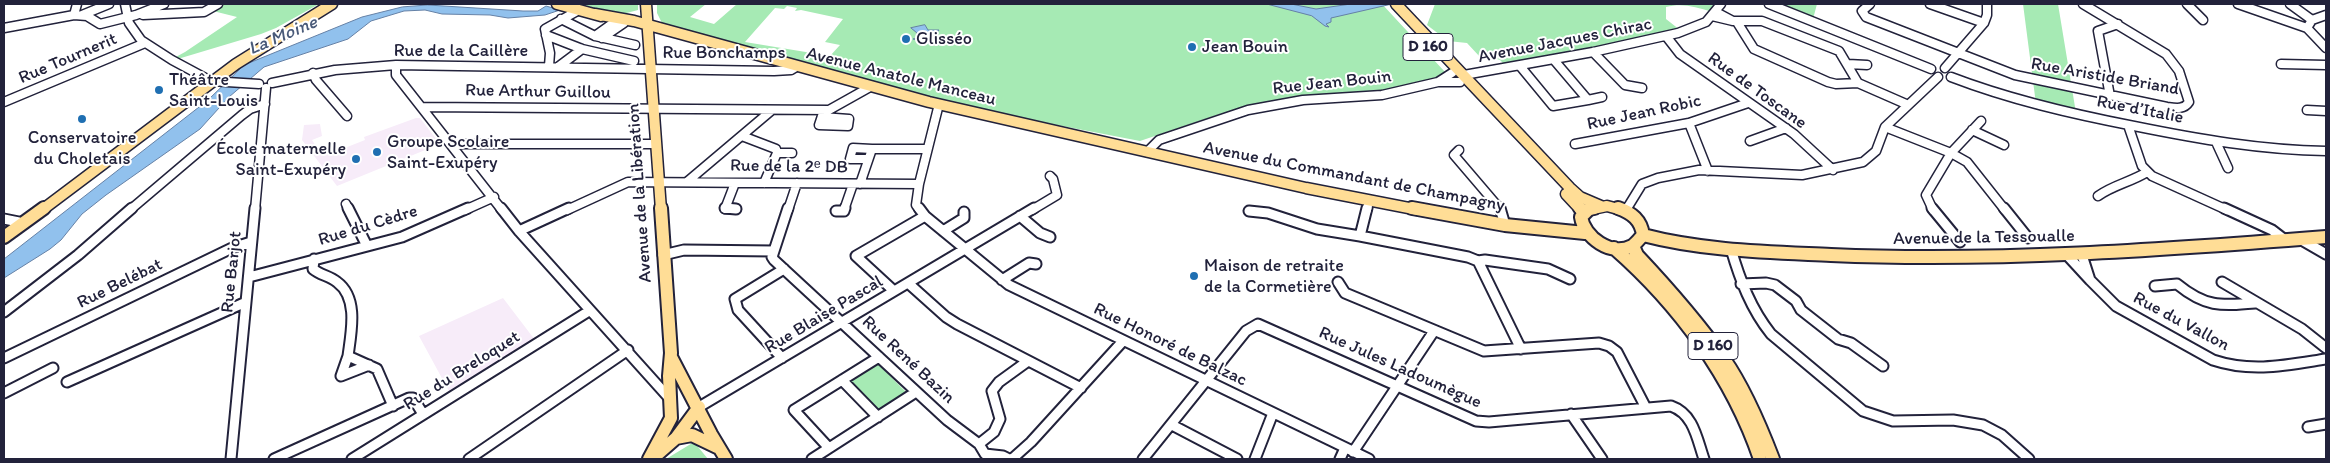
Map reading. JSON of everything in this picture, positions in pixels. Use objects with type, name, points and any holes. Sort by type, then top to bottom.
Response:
[{"type":"main road","points":[[4,233],[216,81],[249,50],[322,4]]},
{"type":"main road","points":[[4,237],[273,39],[332,4]]},
{"type":"main road","name":"Avenue Anatole Manceau","points":[[557,4],[649,26],[870,87],[1147,152]]},
{"type":"main road","points":[[620,20],[637,11],[640,4]]},
{"type":"main road","name":"Avenue de la Libération","points":[[646,4],[649,26],[670,357],[669,376],[672,400],[670,423],[651,459]]},
{"type":"main road","name":"D 160","points":[[1387,4],[1398,9],[1584,213]]},
{"type":"main road","name":"D 160","points":[[1398,9],[1452,73],[1462,78],[1570,188],[1580,196],[1601,206]]},
{"type":"main road","points":[[650,44],[675,34]]},
{"type":"main road","name":"Avenue du Commandant de Champagny","points":[[1147,152],[1369,201],[1506,225],[1585,233]]},
{"type":"main road","points":[[1601,206],[1625,211],[1640,222],[1644,235],[1633,246],[1614,248],[1597,242],[1585,233],[1581,226],[1581,219],[1584,213],[1601,206]]},
{"type":"main road","name":"Avenue de la Tessoualle","points":[[1644,235],[1674,243],[1731,249],[1824,255],[1929,258],[2082,255],[2326,237]]},
{"type":"main road","name":"D 160","points":[[1633,246],[1637,255],[1679,300],[1724,360],[1757,418],[1774,459]]},
{"type":"main road","name":"D 160","points":[[1614,248],[1668,303],[1713,361],[1745,417],[1760,459]]},
{"type":"main road","name":"Avenue de la Libération","points":[[651,459],[676,438],[699,407],[682,374],[670,357]]},
{"type":"main road","name":"Avenue de la Libération","points":[[672,400],[695,435],[717,447]]},
{"type":"main road","points":[[699,407],[717,447],[726,459]]},
{"type":"main road","points":[[676,438],[688,434],[695,435]]},
{"type":"street","points":[[77,4],[78,15]]},
{"type":"street","points":[[4,28],[78,15],[109,4]]},
{"type":"street","points":[[125,4],[132,16],[132,30],[145,43],[172,60],[216,81]]},
{"type":"street","points":[[78,15],[87,16],[100,24],[132,16],[164,4]]},
{"type":"street","name":"Avenue Jacques Chirac","points":[[1462,78],[1666,36],[1700,25],[1714,14],[1721,4]]},
{"type":"street","points":[[1769,4],[1931,69],[1936,67],[1945,68],[1952,73],[1951,76],[1944,78],[1938,77],[1932,74],[1931,69]]},
{"type":"street","name":"Rue Aristide Briand","points":[[1870,4],[1862,11],[1866,18],[2028,79],[2177,108],[2185,107],[2188,102],[2176,64],[2157,48],[2083,4]]},
{"type":"street","points":[[1930,4],[1984,24]]},
{"type":"street","points":[[1945,68],[1984,24],[1987,4]]},
{"type":"street","points":[[2187,4],[2203,20]]},
{"type":"street","points":[[2238,4],[2307,28],[2326,48]]},
{"type":"street","points":[[2290,4],[2312,20]]},
{"type":"street","points":[[132,16],[204,12],[213,5]]},
{"type":"street","points":[[579,10],[545,29],[553,67],[582,49]]},
{"type":"street","points":[[1714,14],[1735,22],[1762,20],[1839,51],[1858,83]]},
{"type":"street","points":[[2307,28],[2312,20],[2326,15]]},
{"type":"street","points":[[561,19],[598,37],[635,45]]},
{"type":"street","points":[[598,37],[620,20]]},
{"type":"street","points":[[1735,22],[1754,49],[1778,61],[1828,82],[1836,84],[1858,83],[1906,104]]},
{"type":"street","points":[[2110,96],[2098,31],[2118,24]]},
{"type":"street","points":[[546,36],[582,49],[634,61]]},
{"type":"street","name":"Rue de Toscane","points":[[1666,36],[1680,54],[1786,128],[1833,170]]},
{"type":"street","name":"Rue Tournerit","points":[[4,102],[145,43]]},
{"type":"street","points":[[1593,52],[1626,85],[1642,88]]},
{"type":"street","points":[[1554,60],[1588,100]]},
{"type":"street","points":[[1848,64],[1867,65]]},
{"type":"street","points":[[2281,64],[2326,65]]},
{"type":"street","points":[[396,65],[396,75],[519,230],[589,311],[628,350],[672,400]]},
{"type":"street","name":"Rue de la Caillère","points":[[216,81],[262,84],[313,73],[359,67],[396,65],[651,68]]},
{"type":"street","points":[[1520,66],[1553,106],[1602,97]]},
{"type":"street","name":"Rue Bonchamps","points":[[651,68],[774,71],[791,70],[796,67]]},
{"type":"street","points":[[313,73],[316,80],[347,116]]},
{"type":"street","name":"Rue Jean Bouin","points":[[1438,82],[1452,73]]},
{"type":"street","name":"Rue d’Italie","points":[[1951,76],[2025,102],[2128,125],[2264,149],[2326,151]]},
{"type":"street","points":[[1625,211],[1646,181],[1699,170],[1793,176],[1833,170],[1863,162],[1870,157],[1879,145],[1885,127],[1906,104],[1938,77]]},
{"type":"street","name":"Rue Jean Bouin","points":[[1147,152],[1159,140],[1248,110],[1302,100],[1382,95],[1462,78]]},
{"type":"street","name":"Rue Barjot","points":[[231,459],[266,104],[262,84]]},
{"type":"street","name":"Rue Arthur Guillou","points":[[422,107],[772,110],[823,114],[870,87]]},
{"type":"street","name":"Rue Jean Robic","points":[[1575,144],[1689,123],[1748,103]]},
{"type":"street","points":[[4,312],[78,256],[195,153],[242,115],[250,109],[266,104]]},
{"type":"street","points":[[894,291],[856,256],[925,216],[916,205],[919,184],[939,104]]},
{"type":"street","points":[[688,181],[772,110]]},
{"type":"street","points":[[2307,110],[2326,111]]},
{"type":"street","points":[[1960,242],[1935,214],[1926,196],[1951,153],[1981,121]]},
{"type":"street","points":[[1689,123],[1708,171]]},
{"type":"street","points":[[2128,125],[2138,156],[2147,172],[2160,182],[2272,230],[2285,240]]},
{"type":"street","points":[[1885,127],[1951,153],[1967,162],[2028,238]]},
{"type":"street","points":[[1750,142],[1786,128]]},
{"type":"street","points":[[1972,130],[2004,145]]},
{"type":"street","points":[[742,136],[776,149],[777,153]]},
{"type":"street","points":[[2216,142],[2228,168]]},
{"type":"street","points":[[454,146],[463,144],[656,144]]},
{"type":"street","points":[[868,159],[850,159],[853,148],[927,150]]},
{"type":"street","points":[[836,211],[844,211],[872,149]]},
{"type":"street","points":[[1459,150],[1454,154],[1500,207],[1506,225]]},
{"type":"street","points":[[777,153],[792,153]]},
{"type":"street","points":[[764,183],[777,153]]},
{"type":"street","points":[[2098,196],[2107,189],[2133,181],[2147,172]]},
{"type":"street","points":[[964,249],[1057,195],[1053,179],[1050,176]]},
{"type":"street","name":"Rue de la 2ᵉ DB","points":[[519,230],[628,182],[919,184]]},
{"type":"street","points":[[735,183],[725,209],[736,209]]},
{"type":"street","points":[[663,255],[684,250],[774,251],[797,183]]},
{"type":"street","name":"Rue du Cèdre","points":[[249,277],[402,237],[494,197]]},
{"type":"street","points":[[1360,236],[1369,201]]},
{"type":"street","points":[[346,204],[367,246]]},
{"type":"street","points":[[1249,211],[1268,213],[1317,229],[1468,257],[1478,261],[1485,260],[1548,269],[1570,279]]},
{"type":"street","points":[[942,231],[964,218],[964,212]]},
{"type":"street","name":"Rue Honoré de Balzac","points":[[925,216],[1002,280],[1123,341],[1369,459]]},
{"type":"street","points":[[1020,216],[1040,232],[1050,237]]},
{"type":"street","points":[[4,219],[19,222]]},
{"type":"street","points":[[2300,239],[2326,254]]},
{"type":"street","name":"Rue Belébat","points":[[4,358],[232,248],[251,242]]},
{"type":"street","name":"Rue Blaise Pascal","points":[[699,407],[964,249]]},
{"type":"street","points":[[1731,249],[1741,284],[1763,324],[1771,334],[1864,411],[1878,419],[1891,422],[1970,422],[1985,426],[2030,459]]},
{"type":"street","name":"Rue René Bazin","points":[[774,251],[772,257],[774,260],[947,420],[975,441],[982,457],[1010,459]]},
{"type":"street","name":"Rue du Vallon","points":[[2066,255],[2116,306],[2213,360],[2226,365],[2252,369],[2326,359]]},
{"type":"street","name":"Rue du Vallon","points":[[2082,255],[2090,280]]},
{"type":"street","points":[[314,259],[313,269],[336,280],[347,294],[352,327],[348,356],[341,376],[369,365]]},
{"type":"street","points":[[1478,261],[1521,349]]},
{"type":"street","points":[[1002,280],[1028,263],[1036,264]]},
{"type":"street","points":[[782,358],[738,310],[735,299],[737,296],[784,269]]},
{"type":"street","points":[[1338,282],[1345,293],[1484,352],[1599,343],[1610,346],[1617,352],[1646,408]]},
{"type":"street","points":[[2222,282],[2255,303],[2302,327],[2326,348]]},
{"type":"street","points":[[908,283],[946,317],[957,324],[1080,388]]},
{"type":"street","points":[[1741,284],[1766,283],[1775,285],[1796,302],[1801,310],[1838,340],[1850,343],[1883,366]]},
{"type":"street","points":[[2155,286],[2178,284],[2191,296],[2215,307],[2255,303]]},
{"type":"street","points":[[67,382],[246,302]]},
{"type":"street","name":"Rue du Breloquet","points":[[352,459],[589,311]]},
{"type":"street","name":"Rue Jules Ladoumègue","points":[[1206,381],[1246,331],[1258,324],[1476,421],[1489,422],[1671,406],[1680,407],[1688,415],[1704,459]]},
{"type":"street","points":[[1340,459],[1349,450],[1397,386],[1434,330]]},
{"type":"street","points":[[1010,459],[1031,442],[1123,341]]},
{"type":"street","points":[[469,459],[628,350]]},
{"type":"street","points":[[348,356],[377,369],[393,406]]},
{"type":"street","points":[[829,448],[794,410],[878,357]]},
{"type":"street","points":[[975,441],[988,438],[1000,419],[992,391],[1000,381],[1014,374],[1028,361]]},
{"type":"street","points":[[4,393],[53,368]]},
{"type":"street","points":[[842,380],[878,417]]},
{"type":"street","points":[[1143,459],[1206,381]]},
{"type":"street","points":[[812,459],[916,392]]},
{"type":"street","points":[[274,459],[413,398],[423,414]]},
{"type":"street","points":[[1255,459],[1272,413]]},
{"type":"street","points":[[1571,414],[1602,459]]},
{"type":"street","points":[[2308,427],[2326,424]]},
{"type":"street","points":[[1172,425],[1237,459]]},
{"type":"shaded area","name":"Groupe Scolaire Saint-Exupéry","points":[[420,118],[440,144],[337,186],[302,140],[304,125],[320,124],[322,136],[312,140],[321,154],[331,150],[332,153],[365,140],[364,137]]},
{"type":"shaded area","points":[[503,298],[535,340],[450,393],[419,336]]},
{"type":"green space","points":[[225,4],[319,4],[276,28],[261,34],[181,58],[174,58],[237,17],[213,11]]},
{"type":"green space","points":[[581,4],[638,4],[638,10],[619,15]]},
{"type":"green space","points":[[657,4],[706,4],[690,17],[714,24],[737,4],[1382,4],[1445,72],[1439,79],[1388,92],[1305,96],[1223,113],[1140,141],[912,97],[662,23],[657,13]],"holes":[[[787,6],[797,8],[795,11],[801,10],[843,19],[825,42],[840,45],[830,56],[745,42],[775,8],[784,9]]]},
{"type":"green space","points":[[1435,4],[1716,4],[1712,12],[1694,7],[1666,7],[1666,19],[1680,30],[1675,32],[1506,66],[1500,60],[1484,55],[1480,57],[1467,43],[1448,41],[1427,25]]},
{"type":"green space","points":[[1775,4],[1817,4],[1813,19]]},
{"type":"green space","points":[[2023,4],[2058,4],[2076,113],[2036,104]]},
{"type":"green space","points":[[876,362],[908,394],[879,413],[847,380]]},
{"type":"green space","points":[[694,442],[708,459],[666,459]]},
{"type":"water","points":[[1267,4],[1291,4],[1316,9],[1351,4],[1392,4],[1331,18],[1331,22],[1326,24],[1329,27],[1312,16]]},
{"type":"water","points":[[428,5],[523,11],[538,11],[546,6],[560,10],[545,15],[508,18],[490,15],[442,14],[425,10],[404,11],[371,21],[348,39],[264,67],[229,97],[200,129],[82,214],[61,240],[50,249],[4,278],[4,259],[208,100],[244,65],[362,17],[402,7]]},
{"type":"water","points":[[925,25],[928,30],[939,30],[932,39],[934,42],[926,44],[925,41],[913,39],[917,38],[917,33],[911,28]]},
{"type":"place","name":"Glisséo","points":[[906,39]]},
{"type":"place","name":"Jean Bouin","points":[[1192,47]]},
{"type":"place","name":"Théâtre Saint-Louis","points":[[159,90]]},
{"type":"place","name":"Conservatoire du Choletais","points":[[82,119]]},
{"type":"place","name":"Groupe Scolaire Saint-Exupéry","points":[[377,152]]},
{"type":"place","name":"École maternelle Saint-Exupéry","points":[[356,159]]},
{"type":"place","name":"Maison de retraite de la Cormetière","points":[[1194,276]]},
{"type":"water label","name":"La Moine","points":[[283,36]]}]
